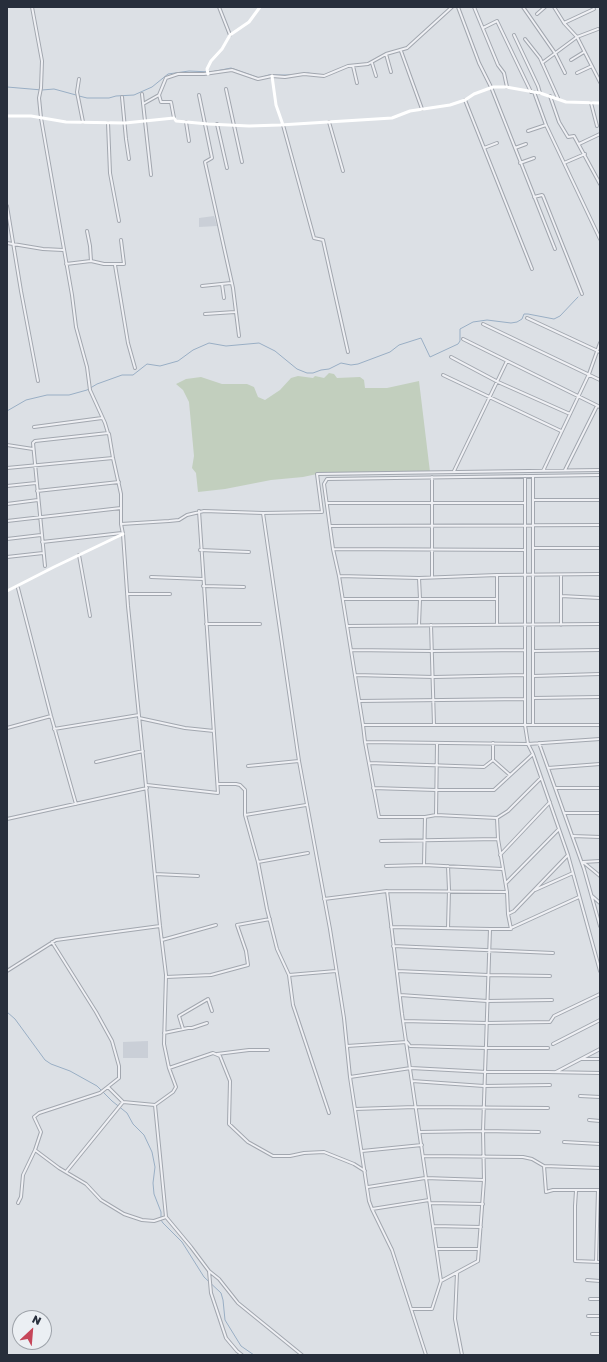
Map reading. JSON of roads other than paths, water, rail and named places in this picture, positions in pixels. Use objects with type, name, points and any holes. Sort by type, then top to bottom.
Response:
[{"type":"street","points":[[32,7],[42,61],[39,98],[76,327],[88,367],[90,390],[109,434],[121,494],[121,524],[123,533],[127,594],[147,786],[154,874],[166,977],[164,1044],[169,1068],[176,1087],[173,1092],[155,1105],[123,1102],[108,1087]]},
{"type":"street","points":[[219,7],[230,35]]},
{"type":"street","points":[[208,74],[207,69],[211,61],[222,49],[230,35],[249,22],[260,7]]},
{"type":"street","points":[[174,118],[171,102],[161,102],[159,95],[164,81],[169,76],[185,73],[208,74],[232,70],[258,78],[309,74],[327,76],[340,69],[372,63],[386,54],[401,51],[407,48],[452,7]]},
{"type":"street","points":[[458,7],[479,63],[491,88],[555,249]]},
{"type":"street","points":[[474,7],[498,65],[504,73],[507,87]]},
{"type":"street","points":[[523,7],[555,53],[565,73]]},
{"type":"street","points":[[537,14],[545,7]]},
{"type":"street","points":[[555,7],[564,23],[577,37],[600,82]]},
{"type":"street","points":[[564,23],[594,9]]},
{"type":"street","points":[[483,28],[497,21],[533,92],[546,125],[600,239]]},
{"type":"street","points":[[542,63],[577,37],[598,29]]},
{"type":"street","points":[[514,35],[540,93]]},
{"type":"street","points":[[525,39],[540,58],[558,98]]},
{"type":"street","points":[[401,51],[422,110]]},
{"type":"street","points":[[571,60],[584,52]]},
{"type":"street","points":[[386,54],[391,72]]},
{"type":"street","points":[[372,63],[376,76]]},
{"type":"street","points":[[353,66],[357,83]]},
{"type":"street","points":[[577,73],[592,66]]},
{"type":"street","points":[[596,73],[600,72]]},
{"type":"street","points":[[272,76],[276,105],[283,125],[314,238],[323,240],[348,352]]},
{"type":"street","points":[[79,79],[77,92],[83,122]]},
{"type":"street","points":[[7,116],[31,116],[54,121],[83,122],[125,123],[174,118],[176,121],[217,124],[283,125],[392,118],[410,111],[422,110],[465,100],[474,94],[491,88],[507,87],[540,93],[566,102],[600,104]]},
{"type":"street","points":[[226,89],[242,162]]},
{"type":"street","points":[[142,94],[151,175]]},
{"type":"street","points":[[143,104],[159,95]]},
{"type":"street","points":[[199,95],[205,118],[204,123],[212,159],[205,162],[231,283],[239,336]]},
{"type":"street","points":[[550,96],[559,122],[568,137],[574,136],[600,184]]},
{"type":"street","points":[[122,98],[129,159]]},
{"type":"street","points":[[465,100],[532,269]]},
{"type":"street","points":[[591,103],[597,126]]},
{"type":"street","points":[[108,122],[110,173],[119,221]]},
{"type":"street","points":[[186,122],[189,141]]},
{"type":"street","points":[[329,122],[343,171]]},
{"type":"street","points":[[217,124],[227,168]]},
{"type":"street","points":[[528,131],[546,125]]},
{"type":"street","points":[[579,144],[600,134]]},
{"type":"street","points":[[484,148],[497,143]]},
{"type":"street","points":[[514,148],[526,144]]},
{"type":"street","points":[[564,163],[584,154]]},
{"type":"street","points":[[520,163],[534,158]]},
{"type":"street","points":[[534,197],[544,196],[582,294]]},
{"type":"street","points":[[7,206],[38,381]]},
{"type":"street","points":[[87,231],[91,262]]},
{"type":"street","points":[[66,264],[91,262],[104,264],[125,264],[121,240]]},
{"type":"street","points":[[7,244],[64,250]]},
{"type":"street","points":[[115,264],[128,343],[135,368]]},
{"type":"street","points":[[202,286],[231,283]]},
{"type":"street","points":[[222,284],[224,298]]},
{"type":"street","points":[[205,314],[235,312]]},
{"type":"street","points":[[527,318],[600,352]]},
{"type":"street","points":[[484,324],[600,380]]},
{"type":"street","points":[[463,339],[599,406],[565,470]]},
{"type":"street","points":[[543,471],[589,374],[600,343]]},
{"type":"street","points":[[451,357],[498,382],[570,414]]},
{"type":"street","points":[[454,471],[498,382],[507,360]]},
{"type":"street","points":[[443,375],[562,431]]},
{"type":"street","points":[[34,427],[102,418]]},
{"type":"street","points":[[45,566],[33,443],[108,433]]},
{"type":"street","points":[[7,445],[33,449]]},
{"type":"street","points":[[7,468],[113,458]]},
{"type":"street","points":[[121,524],[179,520],[199,511],[263,514],[322,512],[317,474],[600,470]]},
{"type":"street","points":[[541,778],[508,811],[497,818],[436,815],[425,817],[379,817],[365,742],[360,701],[343,599],[333,549],[324,484],[328,479],[600,475]]},
{"type":"street","points":[[526,476],[525,725],[528,744],[533,754],[568,855],[600,971]]},
{"type":"street","points":[[533,476],[533,725]]},
{"type":"street","points":[[432,477],[432,577]]},
{"type":"street","points":[[37,491],[119,482]]},
{"type":"street","points":[[7,486],[36,483]]},
{"type":"street","points":[[7,504],[38,500]]},
{"type":"street","points":[[533,500],[600,500]]},
{"type":"street","points":[[327,503],[525,503]]},
{"type":"street","points":[[7,521],[39,516],[121,508]]},
{"type":"street","points":[[7,819],[76,804],[147,786],[215,794],[218,793],[200,550],[199,511]]},
{"type":"street","points":[[263,514],[306,805],[336,971],[369,1201],[392,1250],[426,1355]]},
{"type":"street","points":[[331,526],[600,525]]},
{"type":"street","points":[[42,542],[123,533]]},
{"type":"street","points":[[7,591],[123,533]]},
{"type":"street","points":[[7,539],[41,535]]},
{"type":"street","points":[[533,548],[600,548]]},
{"type":"street","points":[[333,549],[525,550]]},
{"type":"street","points":[[200,550],[249,552]]},
{"type":"street","points":[[7,557],[43,553]]},
{"type":"street","points":[[79,555],[90,616]]},
{"type":"street","points":[[339,576],[419,578],[497,575],[600,574]]},
{"type":"street","points":[[497,575],[497,625]]},
{"type":"street","points":[[561,575],[561,625]]},
{"type":"street","points":[[151,577],[203,579]]},
{"type":"street","points":[[419,578],[419,625]]},
{"type":"street","points":[[203,586],[244,587]]},
{"type":"street","points":[[18,588],[54,728],[76,804]]},
{"type":"street","points":[[127,594],[170,594]]},
{"type":"street","points":[[561,596],[600,598]]},
{"type":"street","points":[[343,599],[497,599]]},
{"type":"street","points":[[206,624],[260,624]]},
{"type":"street","points":[[347,626],[600,624]]},
{"type":"street","points":[[431,625],[434,677],[434,725]]},
{"type":"street","points":[[351,650],[525,650]]},
{"type":"street","points":[[533,652],[600,650]]},
{"type":"street","points":[[533,676],[600,674]]},
{"type":"street","points":[[355,675],[434,677],[525,675]]},
{"type":"street","points":[[533,698],[600,697]]},
{"type":"street","points":[[360,701],[525,699]]},
{"type":"street","points":[[7,728],[51,716]]},
{"type":"street","points":[[54,728],[139,716],[185,728],[214,731]]},
{"type":"street","points":[[363,725],[600,725]]},
{"type":"street","points":[[365,742],[528,744],[600,739]]},
{"type":"street","points":[[436,815],[437,743]]},
{"type":"street","points":[[493,743],[493,760],[510,775]]},
{"type":"street","points":[[539,743],[582,862],[600,926]]},
{"type":"street","points":[[96,762],[143,751]]},
{"type":"street","points":[[373,788],[494,790],[533,754]]},
{"type":"street","points":[[369,764],[484,767],[493,760]]},
{"type":"street","points":[[248,766],[299,761]]},
{"type":"street","points":[[548,768],[600,764]]},
{"type":"street","points":[[218,784],[236,784],[240,785],[245,790],[245,815],[258,862],[277,949],[289,975],[293,1005],[329,1113]]},
{"type":"street","points":[[556,788],[600,788]]},
{"type":"street","points":[[500,855],[550,802]]},
{"type":"street","points":[[245,815],[306,805]]},
{"type":"street","points":[[565,813],[600,813]]},
{"type":"street","points":[[424,865],[425,817]]},
{"type":"street","points":[[497,818],[500,855],[506,883],[508,914],[511,928]]},
{"type":"street","points":[[506,883],[559,829]]},
{"type":"street","points":[[573,836],[600,836]]},
{"type":"street","points":[[381,841],[498,839]]},
{"type":"street","points":[[258,862],[308,854]]},
{"type":"street","points":[[508,914],[514,911],[568,855]]},
{"type":"street","points":[[582,862],[600,861]]},
{"type":"street","points":[[582,862],[600,876]]},
{"type":"street","points":[[386,866],[424,865],[502,869]]},
{"type":"street","points":[[448,866],[448,928]]},
{"type":"street","points":[[534,890],[573,873]]},
{"type":"street","points":[[154,874],[198,876]]},
{"type":"street","points":[[324,899],[387,891],[449,890],[507,892]]},
{"type":"street","points":[[387,891],[403,1021],[441,1281],[432,1309],[412,1309]]},
{"type":"street","points":[[592,895],[600,903]]},
{"type":"street","points":[[391,927],[511,929],[580,897]]},
{"type":"street","points":[[166,977],[211,976],[248,965],[246,951],[237,925],[270,919]]},
{"type":"street","points":[[162,940],[216,925]]},
{"type":"street","points":[[7,971],[56,940],[160,926]]},
{"type":"street","points":[[441,1281],[478,1261],[484,1180],[484,1086],[486,1072],[490,929]]},
{"type":"street","points":[[18,1203],[21,1198],[23,1175],[35,1150],[41,1132],[34,1117],[39,1113],[100,1093],[119,1078],[119,1066],[112,1041],[96,1012],[52,942]]},
{"type":"street","points":[[393,946],[553,952]]},
{"type":"street","points":[[289,975],[336,971]]},
{"type":"street","points":[[397,971],[550,976]]},
{"type":"street","points":[[403,1021],[487,1023],[550,1022],[554,1016],[600,994]]},
{"type":"street","points":[[400,995],[487,1001],[552,1000]]},
{"type":"street","points":[[183,1029],[179,1016],[208,999],[212,1011]]},
{"type":"street","points":[[553,1044],[600,1020]]},
{"type":"street","points":[[164,1033],[192,1028],[207,1023]]},
{"type":"street","points":[[347,1046],[407,1042],[410,1046],[548,1048]]},
{"type":"street","points":[[555,1072],[600,1049]]},
{"type":"street","points":[[169,1068],[213,1053],[268,1050]]},
{"type":"street","points":[[216,1054],[220,1056],[230,1081],[229,1124],[248,1142],[273,1156],[290,1156],[304,1153],[324,1152],[354,1164],[365,1171]]},
{"type":"street","points":[[580,1059],[600,1059]]},
{"type":"street","points":[[350,1076],[411,1068],[486,1072],[600,1073]]},
{"type":"street","points":[[412,1081],[484,1086],[550,1085]]},
{"type":"street","points":[[580,1096],[600,1097]]},
{"type":"street","points":[[66,1172],[123,1102]]},
{"type":"street","points":[[155,1105],[166,1217],[209,1271],[219,1279],[238,1303],[302,1355]]},
{"type":"street","points":[[355,1109],[415,1107],[548,1108]]},
{"type":"street","points":[[589,1120],[600,1120]]},
{"type":"street","points":[[419,1132],[539,1132]]},
{"type":"street","points":[[564,1142],[600,1144]]},
{"type":"street","points":[[362,1151],[422,1145]]},
{"type":"street","points":[[35,1150],[86,1184],[101,1200],[124,1214],[142,1220],[154,1221],[166,1217]]},
{"type":"street","points":[[423,1156],[523,1157],[532,1159],[544,1166],[600,1168]]},
{"type":"street","points":[[544,1166],[546,1192],[553,1190],[599,1190],[596,1262]]},
{"type":"street","points":[[368,1188],[425,1178],[484,1180]]},
{"type":"street","points":[[576,1191],[575,1261],[600,1262]]},
{"type":"street","points":[[372,1209],[430,1202],[483,1204]]},
{"type":"street","points":[[433,1226],[481,1227]]},
{"type":"street","points":[[437,1249],[479,1249]]},
{"type":"street","points":[[209,1271],[212,1293],[226,1338],[242,1355]]},
{"type":"street","points":[[457,1273],[455,1319],[462,1355]]},
{"type":"street","points":[[587,1280],[600,1281]]},
{"type":"street","points":[[590,1299],[600,1299]]},
{"type":"street","points":[[588,1316],[600,1316]]},
{"type":"street","points":[[592,1334],[600,1334]]},
{"type":"waterway","points":[[408,46],[418,37]]},
{"type":"waterway","points":[[336,70],[346,66]]},
{"type":"waterway","points":[[79,96],[87,98],[109,98],[134,95],[152,87],[168,74],[189,71],[211,72],[231,68],[259,78],[269,75],[290,75]]},
{"type":"waterway","points":[[294,75],[308,73],[320,75]]},
{"type":"waterway","points":[[7,87],[42,90],[54,89],[76,95]]},
{"type":"waterway","points":[[7,411],[26,400],[47,395],[69,395],[87,390],[97,384],[122,375],[133,375],[147,364],[160,366],[178,361],[193,350],[209,343],[226,346],[259,343],[275,351],[297,369],[307,373],[329,369],[341,363],[351,365],[358,364],[390,352],[399,345],[421,338],[430,357],[458,344],[460,341],[460,329],[473,322],[487,320],[511,323],[522,319],[524,314],[554,319],[560,316],[578,297]]},
{"type":"waterway","points":[[7,1012],[15,1019],[45,1060],[51,1064],[70,1071],[97,1086],[127,1113],[133,1124],[144,1135],[152,1152],[155,1167],[153,1183],[154,1194],[161,1212],[161,1220],[182,1242],[204,1277],[221,1293],[225,1320],[241,1346],[254,1355]]}]
